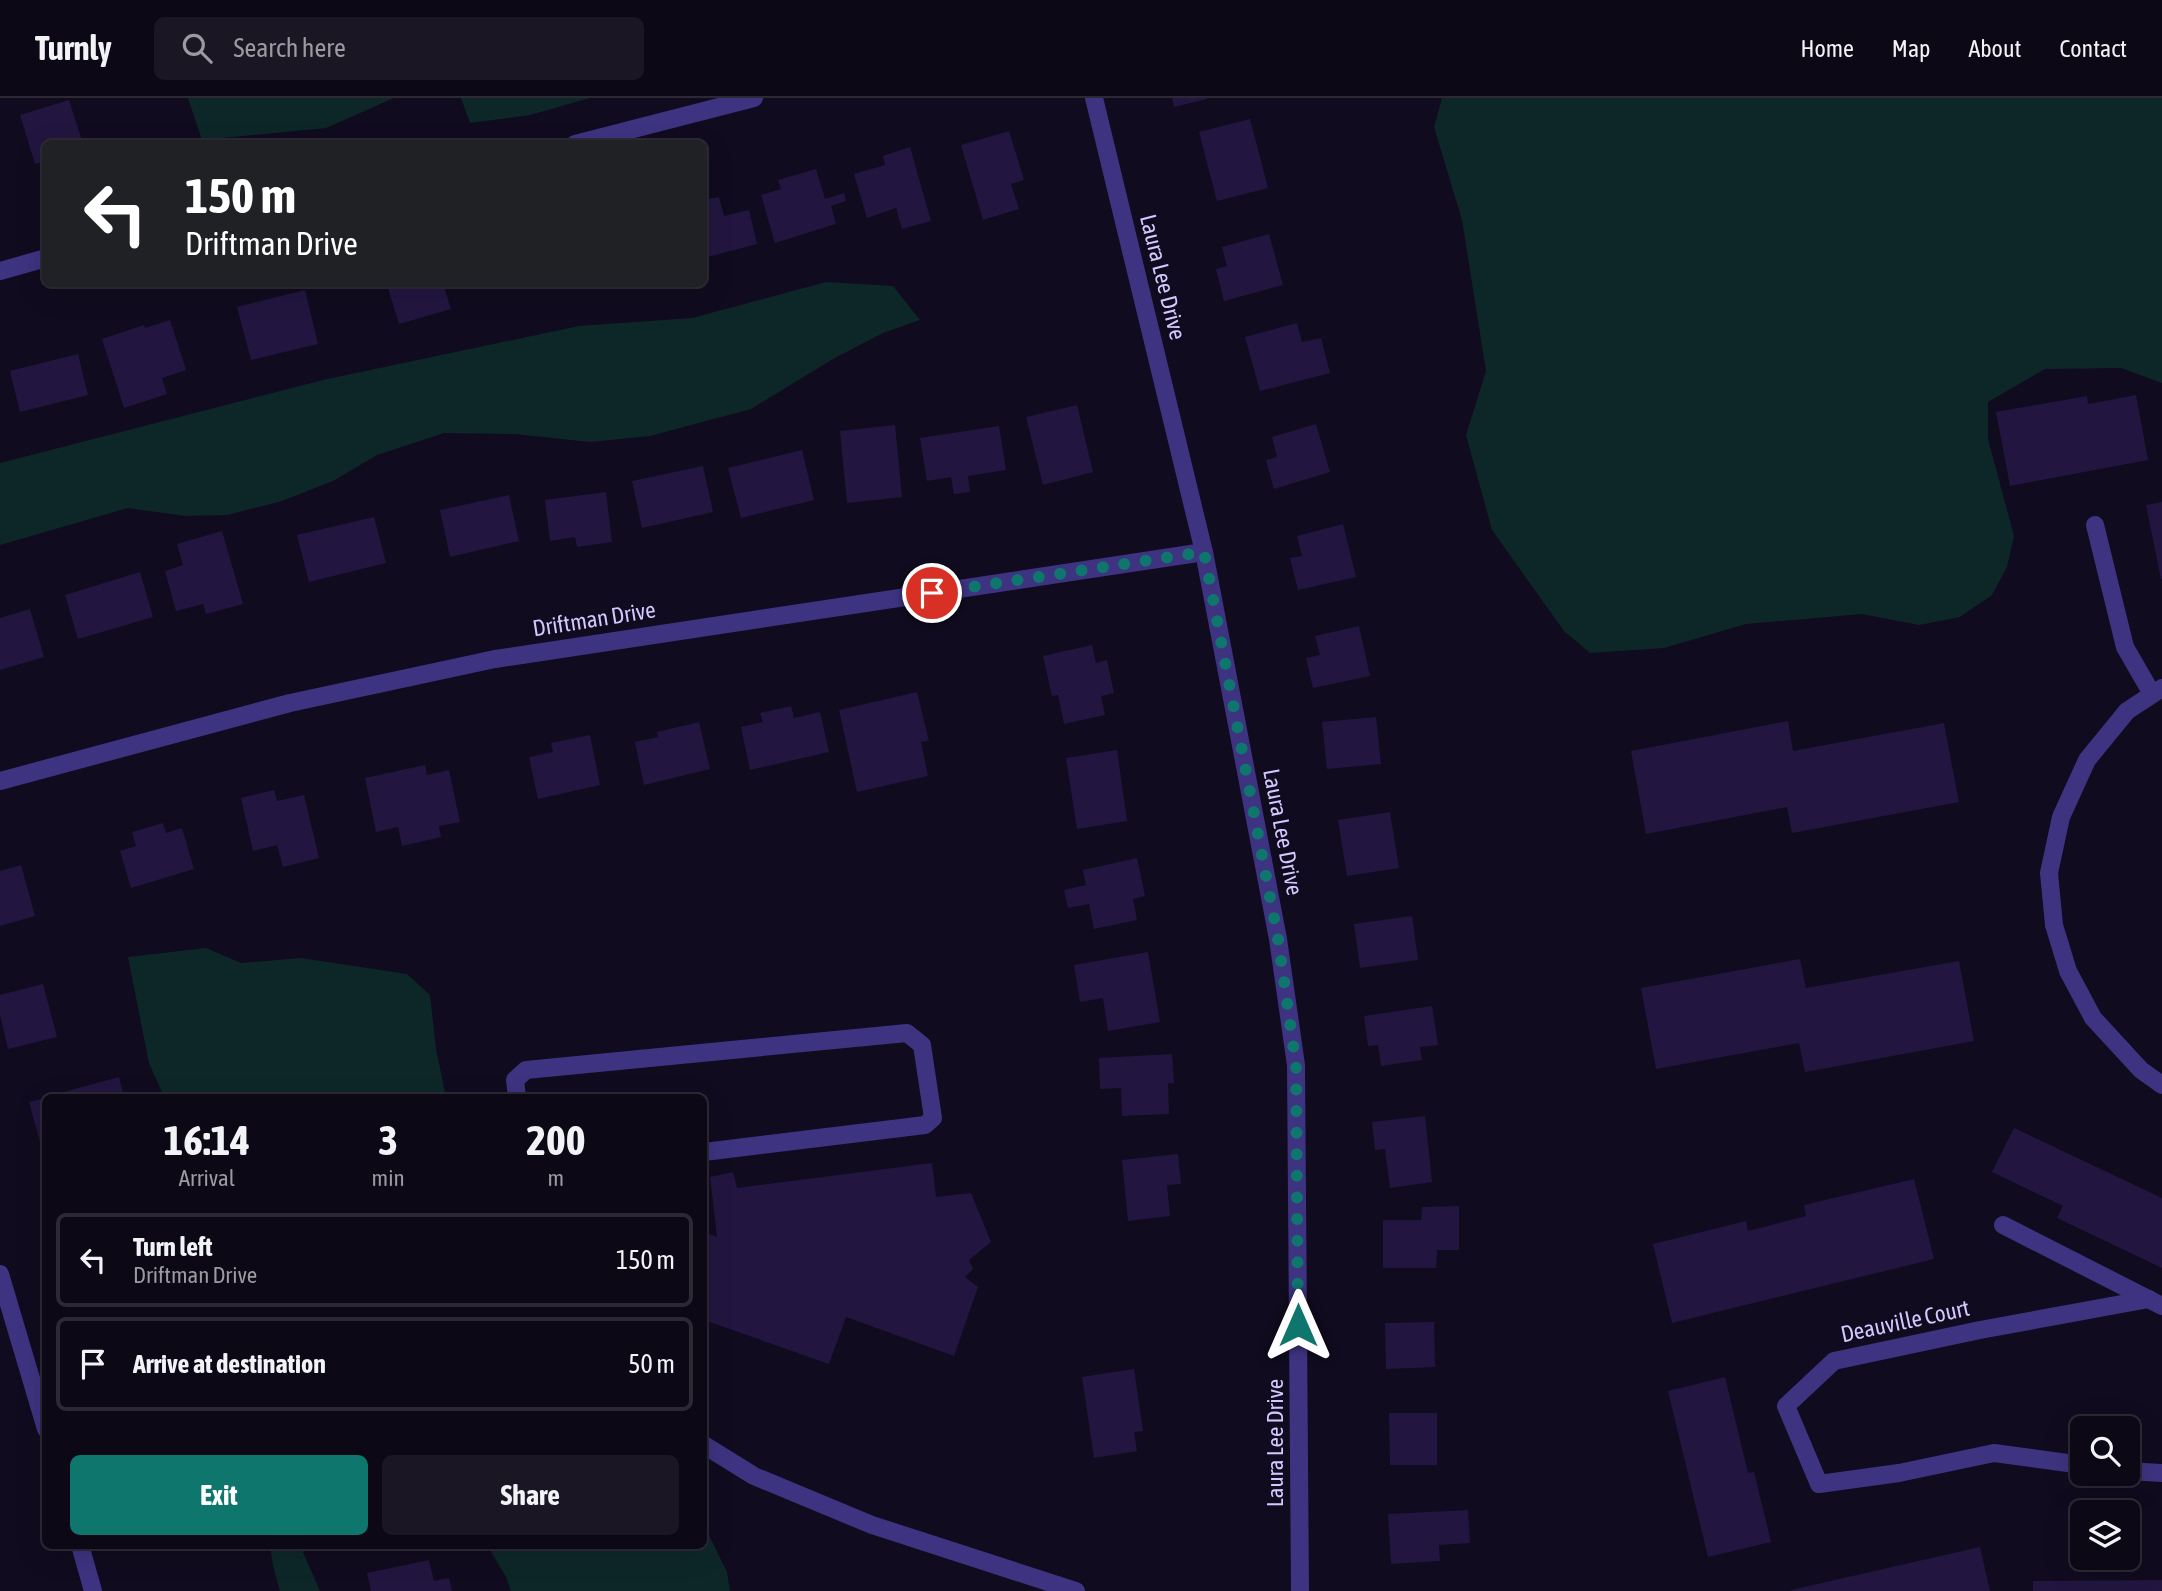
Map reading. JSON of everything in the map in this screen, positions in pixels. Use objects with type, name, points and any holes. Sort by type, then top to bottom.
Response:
[{"type":"street","points":[[591,140],[754,98]]},
{"type":"street","name":"Laura Lee Drive","points":[[1094,98],[1204,552],[1278,939],[1296,1065],[1300,1591]]},
{"type":"street","points":[[0,271],[42,259]]},
{"type":"street","points":[[2095,525],[2125,647],[2157,691],[2127,711],[2087,760],[2061,817],[2049,873],[2054,925],[2068,971],[2093,1018],[2141,1070],[2162,1085]]},
{"type":"street","name":"Driftman Drive","points":[[0,781],[290,703],[495,659],[1204,552]]},
{"type":"street","points":[[516,1094],[514,1080],[526,1070],[907,1033],[922,1045],[933,1118],[925,1125],[707,1152]]},
{"type":"street","name":"Deauville Court","points":[[2003,1225],[2156,1302]]},
{"type":"street","points":[[0,1274],[42,1416]]},
{"type":"street","name":"Deauville Court","points":[[2070,1463],[1994,1453],[1899,1473],[1819,1484],[1786,1406],[1834,1361],[1980,1330],[2156,1302]]},
{"type":"street","points":[[707,1447],[754,1476],[873,1525],[1076,1591]]},
{"type":"street","points":[[2140,1472],[2162,1473]]},
{"type":"street","points":[[81,1549],[93,1591]]},
{"type":"green space","points":[[188,98],[394,98],[326,128],[202,140]]},
{"type":"green space","points":[[461,98],[590,98],[530,115],[470,123]]},
{"type":"green space","points":[[1442,98],[2162,98],[2162,383],[2121,368],[2045,369],[1988,402],[1988,439],[2014,536],[2007,567],[1992,595],[1960,617],[1919,625],[1862,614],[1746,624],[1664,648],[1590,653],[1564,631],[1492,530],[1466,435],[1486,371],[1462,220],[1434,127]]},
{"type":"green space","points":[[826,282],[893,286],[920,320],[883,333],[833,359],[751,409],[650,436],[590,442],[515,434],[444,433],[377,455],[333,481],[282,501],[227,515],[185,516],[128,508],[0,545],[0,463],[323,380],[579,326],[692,318]]},
{"type":"green space","points":[[206,948],[241,963],[301,958],[407,974],[430,995],[436,1049],[445,1094],[163,1094],[149,1063],[128,957]]},
{"type":"green space","points":[[707,1531],[727,1572],[730,1591],[511,1591],[489,1549],[707,1549]]},
{"type":"green space","points":[[271,1549],[306,1549],[303,1552],[320,1591],[280,1591]]},
{"type":"building","points":[[1172,98],[1207,98],[1207,99],[1174,107]]},
{"type":"building","points":[[69,100],[82,140],[42,140],[42,162],[35,164],[20,115]]},
{"type":"building","points":[[1250,119],[1268,188],[1217,201],[1199,132]]},
{"type":"building","points":[[1009,131],[1024,180],[1011,184],[1019,209],[983,220],[961,145]]},
{"type":"building","points":[[910,147],[931,221],[902,229],[896,208],[867,218],[854,174],[885,165],[883,156]]},
{"type":"building","points":[[816,169],[825,199],[844,193],[846,201],[831,206],[836,224],[775,243],[761,195],[781,189],[778,180]]},
{"type":"building","points":[[719,197],[724,216],[749,210],[757,244],[707,257],[707,199]]},
{"type":"building","points":[[1269,234],[1283,285],[1224,301],[1216,269],[1227,266],[1222,247]]},
{"type":"building","points":[[444,287],[451,309],[399,324],[388,288]]},
{"type":"building","points":[[305,290],[318,344],[251,360],[237,307]]},
{"type":"building","points":[[170,320],[186,370],[162,378],[167,394],[124,408],[102,339],[144,325],[145,328]]},
{"type":"building","points":[[1297,323],[1302,342],[1321,338],[1330,373],[1260,391],[1245,337]]},
{"type":"building","points":[[78,354],[88,395],[20,412],[10,371]]},
{"type":"building","points":[[2136,395],[2148,460],[2010,486],[1996,412],[2087,396],[2088,404]]},
{"type":"building","points":[[1077,405],[1093,472],[1043,485],[1026,417]]},
{"type":"building","points":[[1316,424],[1330,472],[1274,489],[1266,460],[1277,457],[1272,437]]},
{"type":"building","points":[[895,425],[902,497],[847,503],[840,431]]},
{"type":"building","points":[[999,426],[1006,470],[968,476],[970,492],[954,494],[951,477],[927,481],[920,438]]},
{"type":"building","points":[[802,450],[814,500],[741,518],[728,468]]},
{"type":"building","points":[[703,466],[713,512],[642,528],[632,481]]},
{"type":"building","points":[[606,492],[612,542],[577,547],[575,537],[550,541],[545,500]]},
{"type":"building","points":[[509,495],[519,541],[450,557],[440,510]]},
{"type":"building","points":[[2162,502],[2162,579],[2161,579],[2146,505]]},
{"type":"building","points":[[374,517],[386,563],[309,582],[297,535]]},
{"type":"building","points":[[1343,524],[1356,577],[1298,590],[1290,558],[1302,556],[1297,536]]},
{"type":"building","points":[[222,531],[243,604],[206,614],[203,604],[176,611],[165,571],[183,565],[177,544]]},
{"type":"building","points":[[140,572],[153,617],[78,639],[65,595]]},
{"type":"building","points":[[30,609],[44,657],[0,670],[0,618]]},
{"type":"building","points":[[1359,626],[1370,676],[1313,688],[1306,658],[1320,655],[1315,636]]},
{"type":"building","points":[[1092,645],[1096,663],[1107,660],[1114,693],[1101,696],[1105,715],[1064,724],[1058,695],[1052,696],[1043,656]]},
{"type":"building","points":[[917,692],[929,741],[921,742],[928,776],[857,792],[839,710]]},
{"type":"building","points":[[791,706],[794,718],[820,712],[829,752],[750,770],[741,727],[763,722],[760,713]]},
{"type":"building","points":[[1376,717],[1381,764],[1327,769],[1322,722]]},
{"type":"building","points":[[1788,721],[1793,751],[1944,723],[1959,802],[1792,833],[1787,807],[1646,834],[1631,751]]},
{"type":"building","points":[[699,722],[710,769],[644,785],[635,742],[658,737],[657,732]]},
{"type":"building","points":[[590,735],[600,785],[538,799],[529,757],[553,752],[551,743]]},
{"type":"building","points":[[1117,750],[1127,821],[1077,829],[1066,758]]},
{"type":"building","points":[[425,765],[427,775],[449,770],[460,822],[439,826],[441,837],[402,846],[398,827],[376,832],[365,778]]},
{"type":"building","points":[[274,790],[277,801],[304,795],[319,858],[283,867],[277,845],[253,851],[241,798]]},
{"type":"building","points":[[1390,812],[1399,868],[1347,876],[1338,820]]},
{"type":"building","points":[[163,823],[166,833],[182,828],[194,869],[131,888],[120,851],[136,846],[132,832]]},
{"type":"building","points":[[1137,858],[1145,896],[1133,899],[1137,920],[1094,929],[1089,904],[1068,908],[1064,890],[1086,885],[1083,870]]},
{"type":"building","points":[[21,865],[35,916],[0,926],[0,871]]},
{"type":"building","points":[[1412,916],[1418,960],[1360,968],[1354,924]]},
{"type":"building","points":[[1148,952],[1160,1022],[1108,1031],[1103,998],[1080,1002],[1074,965]]},
{"type":"building","points":[[1800,959],[1806,988],[1959,961],[1974,1041],[1805,1072],[1799,1043],[1656,1069],[1641,988]]},
{"type":"building","points":[[43,984],[57,1037],[8,1049],[0,1014],[0,995]]},
{"type":"building","points":[[1432,1006],[1438,1045],[1420,1047],[1422,1060],[1381,1066],[1378,1045],[1368,1046],[1364,1016]]},
{"type":"building","points":[[1172,1054],[1174,1083],[1168,1083],[1169,1114],[1122,1116],[1121,1088],[1100,1089],[1099,1058]]},
{"type":"building","points":[[119,1077],[123,1094],[56,1094]]},
{"type":"building","points":[[42,1099],[42,1149],[29,1102]]},
{"type":"building","points":[[1425,1116],[1432,1182],[1390,1188],[1385,1149],[1375,1150],[1372,1122]]},
{"type":"building","points":[[2014,1128],[2162,1198],[2162,1268],[2057,1218],[2063,1206],[1992,1172]]},
{"type":"building","points":[[1178,1154],[1181,1184],[1167,1185],[1170,1216],[1128,1221],[1122,1160]]},
{"type":"building","points":[[932,1163],[936,1197],[971,1193],[991,1242],[969,1260],[973,1269],[965,1277],[978,1287],[954,1356],[846,1317],[829,1364],[707,1321],[707,1233],[717,1237],[710,1177],[733,1172],[737,1188]]},
{"type":"building","points":[[1914,1179],[1934,1259],[1672,1323],[1653,1244],[1746,1221],[1748,1231],[1806,1216],[1804,1205]]},
{"type":"building","points":[[1459,1206],[1459,1250],[1437,1250],[1436,1268],[1383,1268],[1383,1220],[1421,1220],[1422,1207]]},
{"type":"building","points":[[1434,1322],[1435,1367],[1386,1369],[1385,1323]]},
{"type":"building","points":[[1134,1369],[1143,1431],[1134,1432],[1137,1451],[1094,1458],[1082,1377]]},
{"type":"building","points":[[1725,1377],[1748,1473],[1754,1472],[1771,1542],[1708,1557],[1668,1391]]},
{"type":"building","points":[[1389,1413],[1437,1413],[1437,1465],[1390,1465]]},
{"type":"building","points":[[1468,1510],[1470,1543],[1439,1545],[1440,1561],[1391,1564],[1388,1514]]},
{"type":"building","points":[[1980,1547],[1990,1591],[1791,1590]]},
{"type":"building","points":[[429,1560],[434,1581],[449,1578],[452,1591],[371,1591],[367,1573]]},
{"type":"building","points":[[2162,1580],[2162,1591],[2033,1591],[2033,1581]]},
{"type":"route","points":[[932,593],[1204,552],[1278,939],[1296,1065],[1298,1325]]}]
